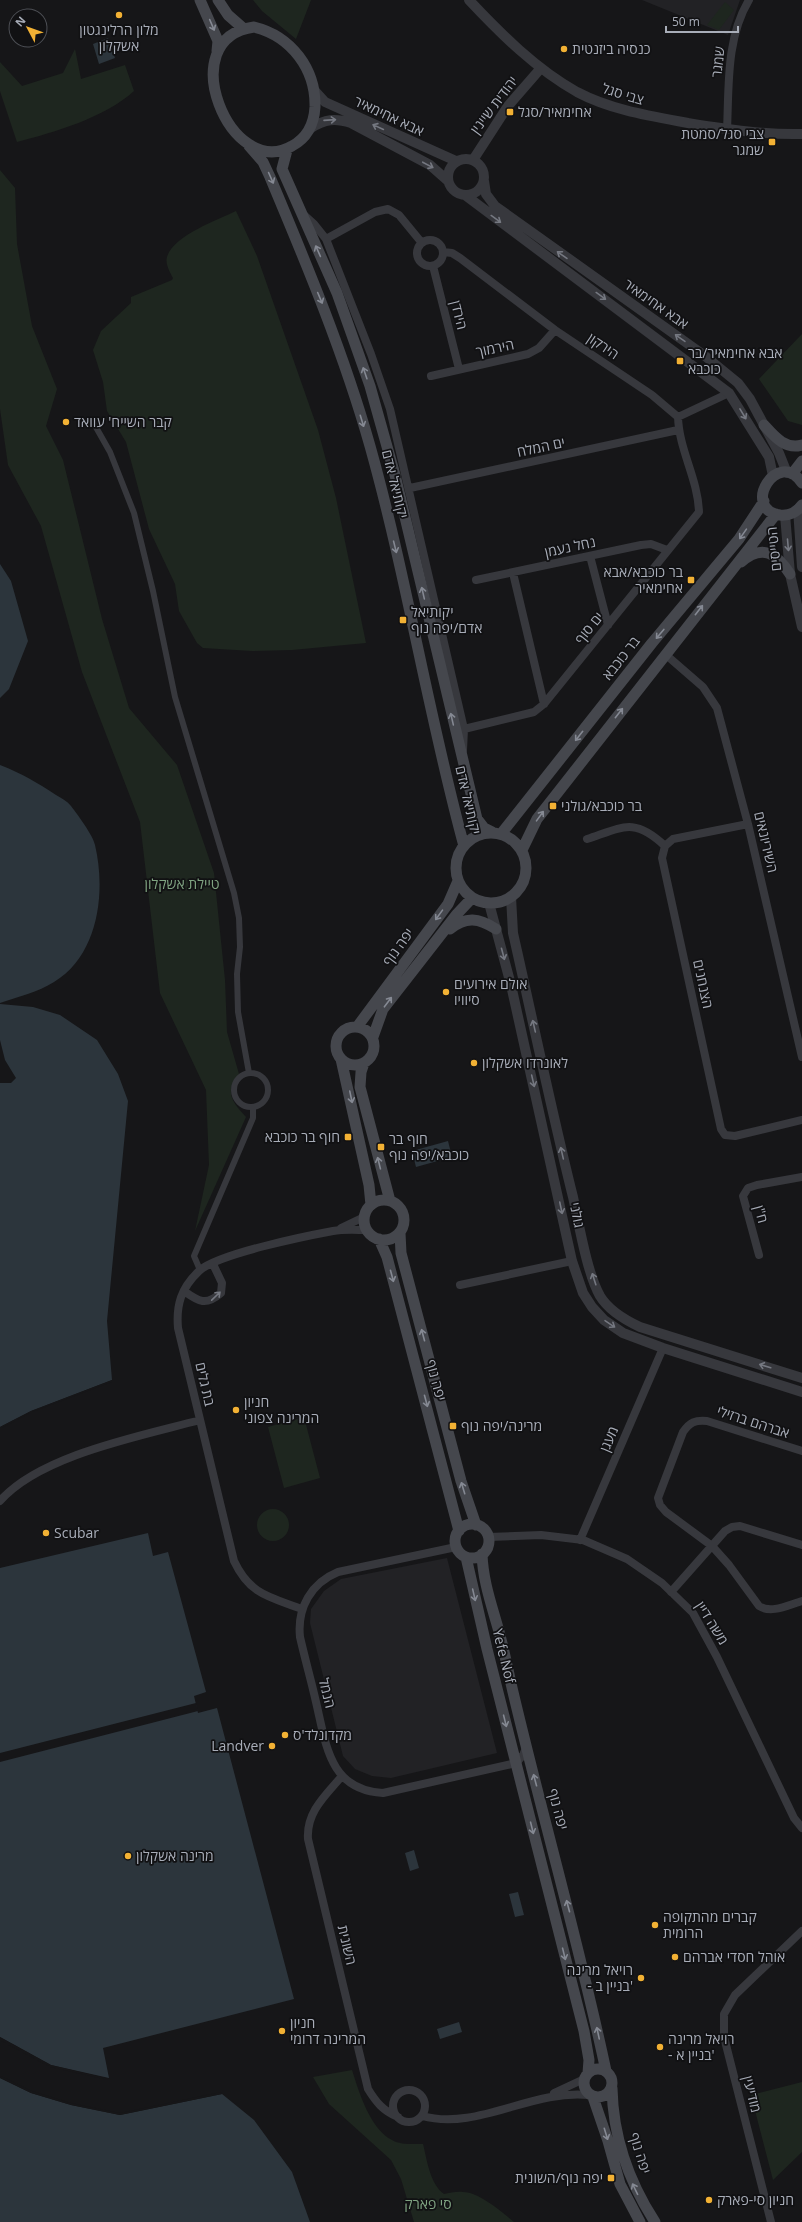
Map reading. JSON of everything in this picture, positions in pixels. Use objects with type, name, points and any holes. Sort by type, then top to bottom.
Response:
[{"type":"main road","points":[[200,0],[218,41],[218,52]]},
{"type":"main road","points":[[218,0],[228,15],[244,29]]},
{"type":"main road","points":[[254,27],[276,34],[297,52],[312,79],[315,91],[314,120],[311,128],[301,141],[287,150],[263,152],[249,146],[233,130],[217,97],[212,71],[218,52],[222,44],[244,29],[254,27]]},
{"type":"main road","name":"יקותיאל אדם","points":[[249,146],[263,162],[270,177],[328,318],[349,377],[389,521],[464,846]]},
{"type":"main road","name":"יקותיאל אדם","points":[[287,150],[282,169],[337,293],[370,386],[395,475],[477,819],[484,828],[496,833]]},
{"type":"main road","points":[[764,425],[778,440],[792,446],[802,445]]},
{"type":"main road","points":[[780,514],[769,509],[764,501],[764,486],[773,476],[789,473],[802,461]]},
{"type":"main road","points":[[789,473],[802,483]]},
{"type":"main road","name":"בר כוכבא","points":[[496,833],[739,539],[764,501]]},
{"type":"main road","points":[[522,850],[537,819],[726,576],[780,514],[800,507]]},
{"type":"main road","points":[[726,576],[748,556],[759,552],[776,555],[790,574]]},
{"type":"main road","points":[[496,833],[512,839],[522,850],[527,866],[526,876],[519,890],[511,897],[500,902],[489,903],[472,898],[463,890],[458,881],[456,866],[464,846],[475,836],[496,833]]},
{"type":"main road","name":"יפה נוף","points":[[357,1027],[448,904],[458,881]]},
{"type":"main road","name":"יפה נוף","points":[[373,1037],[383,1009],[472,898]]},
{"type":"main road","points":[[436,941],[458,922],[465,920],[481,921],[496,929]]},
{"type":"main road","points":[[371,1205],[383,1200],[390,1201],[398,1206],[404,1214],[404,1224],[400,1233],[390,1239],[379,1239],[367,1230],[364,1217],[371,1205],[369,1185],[346,1077],[336,1046],[339,1036],[346,1029],[357,1027],[369,1032],[373,1037],[374,1043],[372,1055],[364,1063],[360,1072],[360,1087],[390,1201]]},
{"type":"main road","points":[[341,1059],[354,1065],[364,1063]]},
{"type":"main road","name":"יפה נוף","points":[[400,1233],[403,1260],[461,1481],[476,1525],[484,1529],[488,1537],[488,1547],[482,1554],[482,1574],[498,1628],[526,1748],[578,1944],[606,2071]]},
{"type":"main road","name":"יפה נוף","points":[[379,1239],[387,1257],[459,1531],[456,1538],[456,1546]]},
{"type":"main road","points":[[459,1531],[466,1525],[476,1525]]},
{"type":"main road","points":[[456,1546],[466,1557],[474,1558],[482,1554]]},
{"type":"main road","name":"Yefe Nof","points":[[466,1557],[516,1763]]},
{"type":"main road","points":[[516,1763],[584,2031],[588,2060],[584,2086],[591,2096],[606,2095],[612,2088],[612,2078],[606,2071],[597,2069],[586,2076]]},
{"type":"main road","name":"יפה נוף","points":[[612,2088],[616,2124],[626,2166],[641,2200],[655,2222]]},
{"type":"main road","name":"יפה נוף","points":[[591,2096],[608,2141],[620,2184],[640,2222]]},
{"type":"street","name":"צבי סגל","points":[[469,0],[492,24],[541,68],[576,91],[595,100],[648,116],[727,130],[779,135],[802,134]]},
{"type":"street","name":"שמגר","points":[[727,130],[730,54],[737,26],[748,0]]},
{"type":"street","name":"יהודית שיינין","points":[[473,160],[508,106],[541,68]]},
{"type":"street","name":"אבא אחימאיר","points":[[315,91],[325,102],[456,161]]},
{"type":"street","name":"אבא אחימאיר","points":[[311,128],[323,120],[338,119],[351,123],[430,165],[447,180]]},
{"type":"street","points":[[465,158],[473,160],[482,167],[484,181],[477,192],[465,195],[455,192],[447,180],[448,170],[456,161],[465,158]]},
{"type":"street","name":"אבא אחימאיר","points":[[484,181],[486,194],[495,206],[705,356],[738,383],[750,398],[789,473]]},
{"type":"street","name":"אבא אחימאיר","points":[[465,195],[729,392],[769,457],[773,476]]},
{"type":"street","points":[[326,239],[375,212],[388,209],[399,215],[422,243]]},
{"type":"street","points":[[301,213],[314,224],[326,239],[371,354],[390,409],[410,488],[464,729],[463,763]]},
{"type":"street","points":[[430,240],[437,242],[443,252],[440,262],[433,266],[426,265],[420,261],[418,253],[422,243],[430,240]]},
{"type":"street","name":"הירקון","points":[[443,252],[452,253],[460,258],[555,330],[652,395],[678,417]]},
{"type":"street","name":"הירדן","points":[[433,266],[459,369]]},
{"type":"street","name":"הירמוך","points":[[431,376],[528,354],[539,348],[555,330]]},
{"type":"street","points":[[678,430],[678,417],[729,392]]},
{"type":"street","points":[[93,422],[110,452],[134,513],[153,591],[175,697],[234,893],[239,940],[237,974],[238,1012],[249,1073]]},
{"type":"street","name":"ים המלח","points":[[410,488],[678,430]]},
{"type":"street","name":"ים סוף","points":[[464,729],[534,712],[544,704],[699,512],[698,499],[678,430]]},
{"type":"street","name":"הטייסים","points":[[800,507],[800,557],[802,567]]},
{"type":"street","name":"הטייסים","points":[[780,514],[790,574],[802,627]]},
{"type":"street","name":"נחל נעמן","points":[[476,580],[641,545],[651,544],[667,550]]},
{"type":"street","points":[[590,556],[608,625]]},
{"type":"street","points":[[513,573],[544,704]]},
{"type":"street","name":"השיריונאים","points":[[665,654],[703,687],[717,708],[748,824],[802,1057]]},
{"type":"street","points":[[587,839],[625,827],[639,827],[653,834],[665,846],[673,839],[748,824]]},
{"type":"street","name":"הצנחנים","points":[[665,846],[662,858],[721,1129],[725,1135],[735,1136],[802,1120]]},
{"type":"street","name":"גולני","points":[[511,897],[513,933],[559,1139],[594,1281],[601,1296],[610,1308],[624,1320],[640,1327],[802,1378]]},
{"type":"street","name":"גולני","points":[[489,903],[513,992],[572,1261],[583,1293],[604,1320],[623,1333],[663,1348],[802,1392]]},
{"type":"street","points":[[249,1073],[260,1076],[267,1085],[268,1090],[264,1101],[253,1107],[244,1106],[239,1103],[234,1093],[236,1082],[244,1075],[249,1073]]},
{"type":"street","points":[[200,1270],[194,1256],[254,1118],[253,1107]]},
{"type":"street","name":"ח\"ן","points":[[759,1255],[743,1196],[748,1188],[802,1177]]},
{"type":"street","name":"בת גלים","points":[[302,1609],[261,1593],[246,1583],[234,1561],[178,1328],[177,1308],[187,1285],[200,1270],[230,1255],[333,1231],[364,1217]]},
{"type":"street","name":"בת גלים","points":[[333,1231],[367,1230]]},
{"type":"street","points":[[460,1285],[572,1261]]},
{"type":"street","points":[[184,1291],[204,1302],[212,1301],[221,1293],[222,1282],[213,1264]]},
{"type":"street","name":"מעגן","points":[[580,1540],[663,1348]]},
{"type":"street","points":[[0,1500],[23,1479],[44,1468],[80,1454],[200,1420]]},
{"type":"street","name":"אברהם ברזילי","points":[[712,1546],[660,1505],[658,1498],[672,1458],[683,1432],[688,1425],[696,1420],[707,1421],[802,1451]]},
{"type":"street","points":[[671,1592],[725,1531],[732,1526],[740,1526],[802,1545]]},
{"type":"street","name":"משה דיין","points":[[488,1537],[541,1535],[580,1540],[627,1559],[662,1583],[693,1613],[707,1638],[790,1810],[802,1828]]},
{"type":"street","name":"הנמל","points":[[456,1546],[350,1569],[334,1574],[313,1589],[302,1609],[299,1627],[301,1643],[328,1754],[342,1776],[362,1790],[383,1793],[398,1791],[516,1763]]},
{"type":"street","points":[[712,1546],[729,1565],[753,1600],[765,1610],[802,1602]]},
{"type":"street","points":[[516,1763],[523,1755],[526,1748]]},
{"type":"street","name":"השונית","points":[[342,1776],[311,1815],[307,1828],[308,1839],[368,2089],[376,2101],[387,2112],[410,2122],[422,2116],[438,2120],[461,2120],[546,2096],[586,2076]]},
{"type":"street","name":"מודיעין","points":[[771,2222],[724,2037],[724,2014],[735,1995],[802,1930]]},
{"type":"street","points":[[398,2117],[393,2109],[395,2100],[401,2092],[406,2090],[412,2090],[422,2095],[426,2106],[422,2116]]},
{"type":"street","name":"השונית","points":[[546,2096],[591,2096]]},
{"type":"shaded area","points":[[642,0],[740,0],[728,35]]},
{"type":"shaded area","points":[[108,38],[115,58],[99,64],[93,44]]},
{"type":"shaded area","points":[[0,564],[11,581],[28,641],[9,689],[0,698]]},
{"type":"shaded area","points":[[0,765],[36,782],[71,806],[94,841],[100,882],[96,921],[90,939],[81,956],[69,970],[54,982],[41,989],[0,1003]]},
{"type":"shaded area","points":[[0,1004],[33,1007],[60,1015],[97,1040],[118,1074],[128,1101],[107,1321],[112,1380],[31,1411],[0,1427]]},
{"type":"shaded area","points":[[448,1141],[452,1157],[416,1167],[412,1151]]},
{"type":"shaded area","name":"מרינה אשקלון","points":[[148,1533],[153,1556],[168,1552],[206,1692],[194,1696],[198,1713],[217,1708],[294,1999],[103,2048],[109,2078],[51,2065],[0,2037],[0,1568]]},
{"type":"shaded area","points":[[447,1558],[497,1753],[391,1778],[372,1776],[355,1769],[343,1756],[310,1623],[311,1609],[324,1591],[341,1579]]},
{"type":"shaded area","points":[[414,1850],[419,1868],[410,1871],[405,1853]]},
{"type":"shaded area","points":[[518,1892],[524,1915],[515,1917],[509,1894]]},
{"type":"shaded area","points":[[459,2022],[462,2032],[440,2039],[437,2029]]},
{"type":"shaded area","points":[[0,2078],[31,2093],[71,2105],[120,2115],[222,2094],[254,2120],[292,2172],[310,2222],[0,2222]]},
{"type":"green space","points":[[253,0],[311,0],[296,39],[262,11]]},
{"type":"green space","points":[[725,2],[734,10],[719,30],[707,25]]},
{"type":"green space","points":[[75,49],[81,79],[125,65],[134,91],[122,101],[108,109],[78,123],[47,134],[17,142],[0,91],[0,62],[22,86],[63,73]]},
{"type":"green space","name":"טיילת אשקלון","points":[[0,170],[15,188],[17,244],[32,326],[57,389],[46,426],[63,460],[102,619],[129,708],[177,765],[214,873],[225,980],[227,1032],[239,1074],[234,1080],[231,1092],[234,1102],[246,1117],[195,1231],[209,1165],[206,1090],[160,993],[140,822],[82,672],[41,526],[8,465],[0,409]]},
{"type":"green space","points":[[236,211],[257,256],[318,430],[336,498],[366,643],[292,650],[252,651],[203,648],[197,643],[179,611],[175,584],[149,529],[126,442],[107,411],[103,382],[93,350],[101,331],[131,303],[131,297],[172,280],[173,278],[168,268],[167,257],[171,249],[178,242],[207,224]]},
{"type":"green space","points":[[802,334],[802,425],[788,421],[759,379]]},
{"type":"green space","points":[[304,1417],[320,1478],[284,1488],[268,1427]]},
{"type":"green space","points":[[270,1509],[276,1509],[286,1516],[289,1525],[288,1531],[282,1538],[276,1541],[270,1541],[260,1534],[257,1528],[257,1522],[264,1512]]},
{"type":"green space","name":"סי פארק","points":[[352,2070],[366,2109],[377,2128],[384,2135],[399,2143],[423,2144],[432,2178],[439,2190],[444,2194],[461,2192],[476,2195],[490,2203],[514,2222],[414,2222],[401,2179],[391,2160],[329,2104],[313,2077]]},
{"type":"green space","points":[[802,2082],[802,2152],[773,2180],[751,2095]]},
{"type":"pier","points":[[0,1040],[5,1060],[16,1078],[11,1083],[0,1083]]},
{"type":"pier","points":[[112,1380],[112,1382],[32,1412],[0,1429],[0,1427],[31,1411]]},
{"type":"pier","points":[[196,1703],[198,1711],[0,1762],[0,1753]]},
{"type":"pier","points":[[0,2037],[51,2065],[110,2079],[108,2080],[50,2067],[0,2040]]},
{"type":"pier","points":[[1,2076],[32,2091],[71,2103],[120,2113],[221,2092],[222,2094],[120,2115],[71,2105],[31,2093],[0,2078]]},
{"type":"place","name":"מלון הרלינגטון אשקלון","points":[[119,15]]},
{"type":"place","name":"כנסיה ביזנטית","points":[[564,49]]},
{"type":"place","name":"אחימאיר/סגל","points":[[510,112]]},
{"type":"place","name":"צבי סגל/סמטת שמגר","points":[[772,142]]},
{"type":"place","name":"אבא אחימאיר/בר כוכבא","points":[[680,361]]},
{"type":"place","name":"קבר השייח' עוואד","points":[[66,422]]},
{"type":"place","name":"בר כוכבא/אבא אחימאיר","points":[[691,580]]},
{"type":"place","name":"יקותיאל אדם/יפה נוף","points":[[403,620]]},
{"type":"place","name":"בר כוכבא/גולני","points":[[553,806]]},
{"type":"place","name":"אולם אירועים סיוויו","points":[[446,992]]},
{"type":"place","name":"לאונרדו אשקלון","points":[[474,1063]]},
{"type":"place","name":"חוף בר כוכבא","points":[[348,1137]]},
{"type":"place","name":"חוף בר כוכבא/יפה נוף","points":[[381,1147]]},
{"type":"place","name":"חניון המרינה צפוני","points":[[236,1410]]},
{"type":"place","name":"מרינה/יפה נוף","points":[[453,1426]]},
{"type":"place","name":"Scubar","points":[[46,1533]]},
{"type":"place","name":"מקדונלד'ס","points":[[285,1735]]},
{"type":"place","name":"Landver","points":[[272,1746]]},
{"type":"place","name":"מרינה אשקלון","points":[[128,1856]]},
{"type":"place","name":"קברים מהתקופה הרומית","points":[[655,1925]]},
{"type":"place","name":"אוהל חסדי אברהם","points":[[675,1957]]},
{"type":"place","name":"רויאל מרינה - בניין ב'","points":[[641,1978]]},
{"type":"place","name":"חניון המרינה דרומי","points":[[282,2031]]},
{"type":"place","name":"רויאל מרינה - בניין א'","points":[[660,2047]]},
{"type":"place","name":"יפה נוף/השונית","points":[[611,2178]]},
{"type":"place","name":"חניון סי-פארק","points":[[709,2200]]}]
